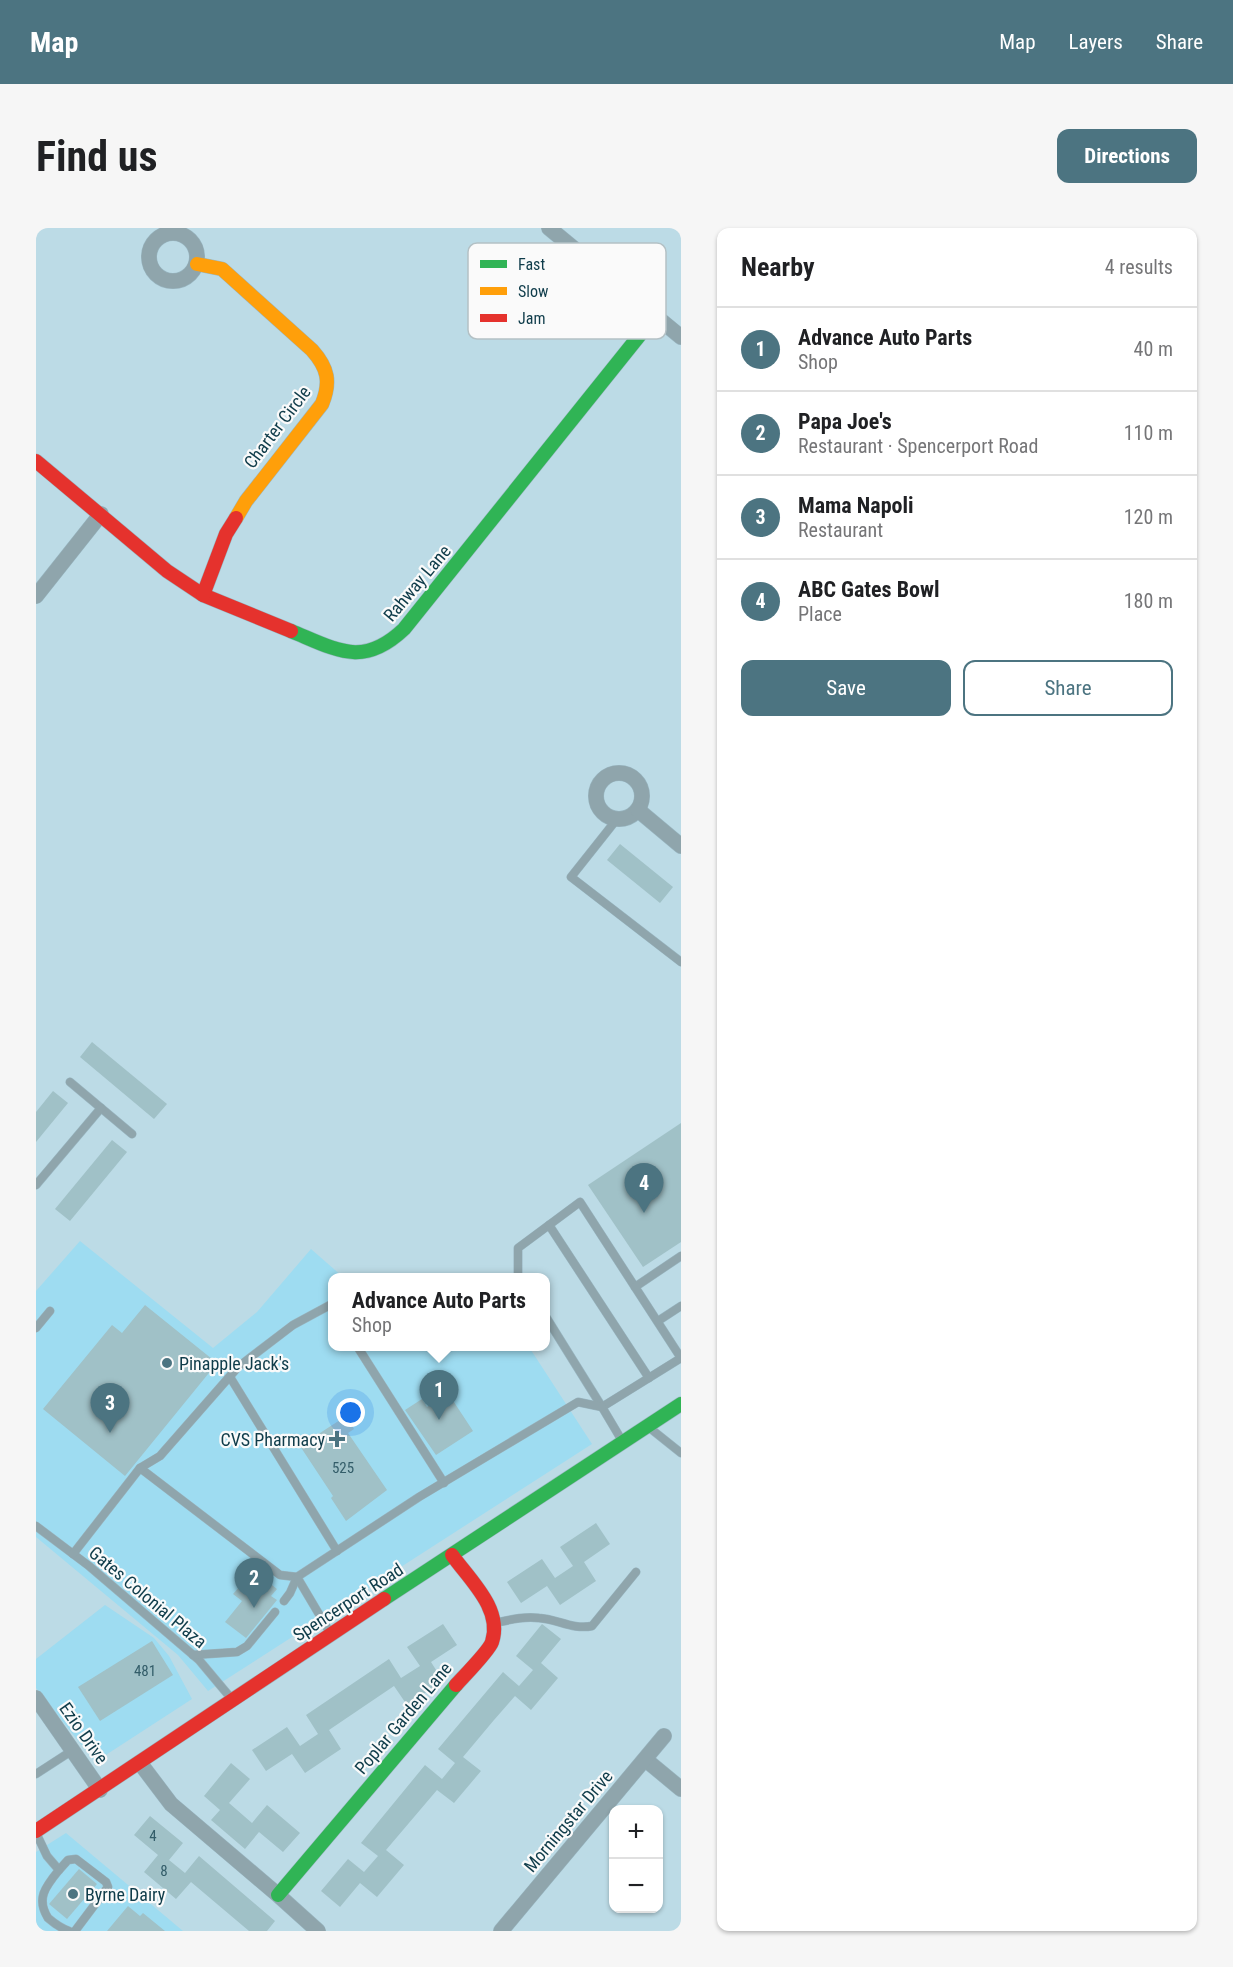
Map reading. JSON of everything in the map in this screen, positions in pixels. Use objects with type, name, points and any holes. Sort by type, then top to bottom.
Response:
[{"type":"street","points":[[549,228],[567,243]]},
{"type":"street","name":"Charter Circle","points":[[197,264],[222,268],[312,350],[322,361],[329,376],[328,390],[322,404],[246,501],[226,534],[203,595]]},
{"type":"street","points":[[666,325],[681,337]]},
{"type":"street","name":"Rahway Lane","points":[[36,461],[167,571],[203,595],[332,648],[347,652],[376,651],[389,644],[404,629],[637,339]]},
{"type":"street","points":[[36,596],[101,514]]},
{"type":"street","points":[[626,773],[638,782],[643,796],[638,810],[632,816],[617,819],[608,817],[602,812],[596,798],[600,783],[611,774],[626,773]]},
{"type":"street","points":[[638,810],[681,846]]},
{"type":"street","name":"Spencerport Road","points":[[36,1831],[681,1404]]},
{"type":"street","points":[[453,1555],[488,1604],[494,1623]]},
{"type":"street","name":"Poplar Garden Lane","points":[[278,1895],[492,1643],[494,1623]]},
{"type":"street","name":"Ezio Drive","points":[[36,1698],[100,1790]]},
{"type":"street","name":"Morningstar Drive","points":[[501,1931],[664,1736]]},
{"type":"street","points":[[646,1760],[681,1789]]},
{"type":"street","points":[[140,1763],[171,1804],[318,1931]]},
{"type":"lane","points":[[617,819],[571,877],[681,963]]},
{"type":"lane","points":[[69,1082],[132,1134]]},
{"type":"lane","points":[[36,1185],[101,1108]]},
{"type":"lane","points":[[284,1601],[297,1577],[444,1483],[578,1402],[602,1407],[681,1358],[580,1202],[518,1248],[517,1273]]},
{"type":"lane","points":[[549,1225],[649,1378]]},
{"type":"lane","points":[[635,1287],[681,1256]]},
{"type":"lane","points":[[658,1321],[681,1306]]},
{"type":"lane","points":[[73,1554],[140,1468],[160,1456],[238,1367],[293,1326],[328,1309]]},
{"type":"lane","points":[[36,1328],[50,1311]]},
{"type":"lane","points":[[550,1323],[623,1443]]},
{"type":"lane","points":[[360,1351],[444,1483]]},
{"type":"lane","points":[[230,1377],[337,1551]]},
{"type":"lane","points":[[648,1426],[681,1453]]},
{"type":"lane","points":[[140,1468],[280,1575],[297,1577]]},
{"type":"lane","name":"Gates Colonial Plaza","points":[[36,1526],[73,1554],[193,1655],[233,1699]]},
{"type":"lane","points":[[494,1623],[518,1618],[540,1618],[582,1628],[592,1626],[636,1572]]},
{"type":"lane","points":[[297,1577],[331,1635]]},
{"type":"lane","points":[[193,1655],[237,1652],[247,1646],[275,1612]]},
{"type":"lane","points":[[36,1774],[73,1750]]},
{"type":"lane","points":[[36,1831],[46,1856],[59,1870]]},
{"type":"lane","points":[[69,1931],[61,1928],[42,1912],[38,1907],[39,1894],[68,1860],[76,1859],[106,1882],[108,1887],[75,1931]]},
{"type":"shaded area","points":[[80,1241],[213,1348],[257,1312],[311,1249],[338,1273],[328,1273],[328,1351],[532,1351],[592,1444],[208,1691],[178,1655],[36,1537],[36,1291]]},
{"type":"shaded area","points":[[105,1605],[154,1638],[169,1656],[192,1699],[95,1762],[36,1688],[36,1659]]},
{"type":"shaded area","points":[[66,1833],[183,1931],[36,1931],[36,1852]]},
{"type":"building","points":[[620,844],[673,887],[660,903],[607,860]]},
{"type":"building","points":[[92,1042],[167,1104],[154,1119],[80,1057]]},
{"type":"building","points":[[53,1091],[68,1103],[36,1142],[36,1112]]},
{"type":"building","points":[[681,1123],[681,1242],[643,1267],[588,1185]]},
{"type":"building","points":[[112,1140],[127,1152],[70,1221],[55,1209]]},
{"type":"building","points":[[145,1305],[217,1363],[125,1476],[43,1409],[112,1325],[122,1333]]},
{"type":"building","points":[[448,1393],[473,1431],[436,1455],[405,1410],[422,1399],[427,1407]]},
{"type":"building","name":"CVS Pharmacy","points":[[340,1420],[342,1424],[349,1420],[354,1429],[348,1433],[387,1490],[346,1521],[331,1498],[333,1496],[300,1446]]},
{"type":"building","points":[[596,1523],[610,1544],[584,1562],[596,1581],[560,1605],[547,1586],[521,1603],[507,1582],[542,1559],[555,1578],[573,1566],[560,1547]]},
{"type":"building","points":[[262,1577],[277,1589],[271,1596],[277,1600],[246,1638],[225,1622],[242,1601],[233,1594],[242,1584],[251,1591]]},
{"type":"building","points":[[443,1624],[457,1645],[431,1662],[443,1681],[407,1705],[394,1686],[329,1730],[341,1749],[305,1773],[292,1754],[266,1771],[252,1750],[287,1727],[300,1746],[318,1734],[306,1715],[389,1659],[401,1678],[420,1666],[407,1647]]},
{"type":"building","points":[[542,1624],[561,1639],[541,1663],[558,1678],[531,1710],[515,1696],[463,1757],[481,1771],[454,1803],[437,1790],[386,1850],[404,1865],[377,1897],[360,1883],[340,1907],[321,1891],[348,1859],[364,1872],[378,1856],[361,1843],[425,1765],[442,1779],[455,1763],[438,1749],[503,1672],[519,1686],[533,1670],[516,1656]]},
{"type":"building","points":[[152,1641],[173,1675],[100,1721],[78,1687]]},
{"type":"building","points":[[231,1763],[250,1779],[229,1803],[252,1823],[267,1805],[300,1833],[283,1852],[259,1832],[245,1849],[211,1820],[220,1810],[204,1796]]},
{"type":"building","points":[[150,1816],[183,1843],[169,1860],[185,1873],[199,1856],[275,1921],[267,1931],[249,1931],[191,1882],[176,1899],[144,1872],[158,1855],[134,1835]]},
{"type":"building","points":[[79,1869],[97,1884],[67,1919],[49,1904]]},
{"type":"building","points":[[128,1906],[140,1916],[143,1913],[165,1931],[107,1931]]},
{"type":"traffic: fast","points":[[291,631],[336,649],[362,652],[389,641],[404,629],[637,339]]},
{"type":"traffic: fast","points":[[384,1599],[681,1404]]},
{"type":"traffic: fast","points":[[278,1895],[456,1685]]},
{"type":"traffic: slow","points":[[197,264],[222,269],[312,350],[325,369],[327,382],[322,404],[246,501],[236,518]]},
{"type":"traffic: jam","points":[[36,461],[167,571],[203,595],[291,631]]},
{"type":"traffic: jam","points":[[203,595],[226,534],[236,518]]},
{"type":"traffic: jam","points":[[452,1555],[489,1606],[494,1630],[490,1646],[456,1685]]},
{"type":"traffic: jam","points":[[36,1831],[384,1599]]},
{"type":"place","name":"ABC Gates Bowl","points":[[644,1213]]},
{"type":"place","name":"Pinapple Jack's","points":[[167,1363]]},
{"type":"place","name":"Advance Auto Parts","points":[[439,1420]]},
{"type":"place","name":"Mama Napoli","points":[[110,1433]]},
{"type":"place","name":"CVS Pharmacy","points":[[337,1439]]},
{"type":"place","name":"Papa Joe's","points":[[254,1608]]},
{"type":"place","name":"Byrne Dairy","points":[[73,1894]]}]
